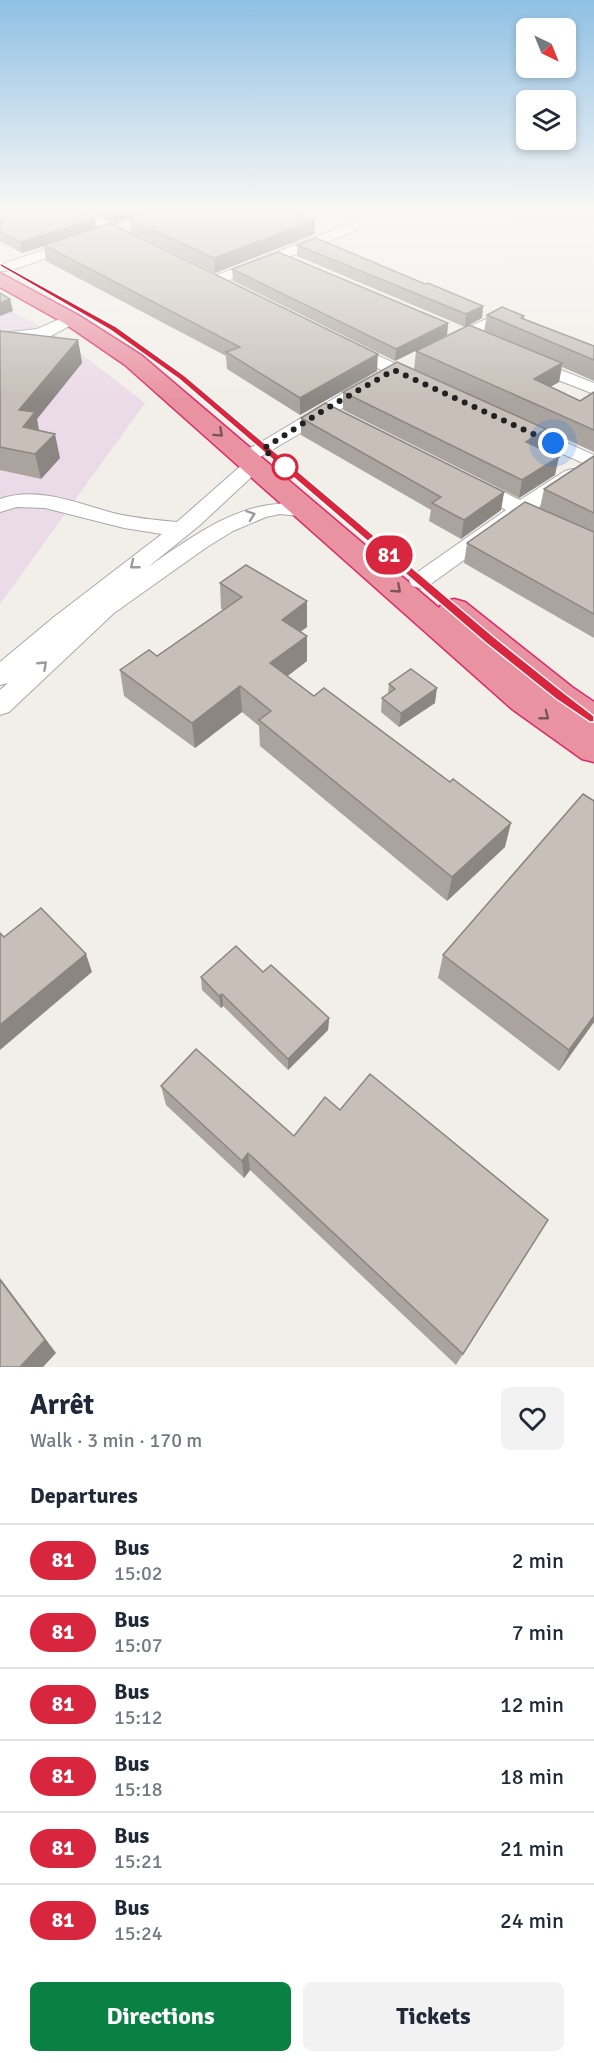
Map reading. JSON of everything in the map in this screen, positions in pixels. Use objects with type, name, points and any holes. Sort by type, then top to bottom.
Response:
[{"type":"highway","points":[[6,273],[132,360],[194,411],[420,581],[560,696],[594,719]]},
{"type":"highway","points":[[7,273],[112,328],[182,377],[254,457],[309,511],[524,700],[594,749]]},
{"type":"street","points":[[225,273],[209,278],[235,291]]},
{"type":"street","points":[[0,338],[40,334],[71,319]]},
{"type":"street","points":[[434,350],[495,320]]},
{"type":"street","points":[[442,326],[485,344]]},
{"type":"street","points":[[330,339],[436,389]]},
{"type":"street","points":[[518,358],[594,389]]},
{"type":"street","points":[[0,676],[34,645],[213,504],[254,457],[324,410],[414,360]]},
{"type":"street","points":[[324,410],[345,420]]},
{"type":"street","points":[[499,418],[594,461]]},
{"type":"street","points":[[420,581],[521,508],[594,461]]},
{"type":"street","points":[[459,477],[594,547]]},
{"type":"street","points":[[0,506],[26,501],[45,502],[99,514],[122,522],[180,529]]},
{"type":"street","points":[[0,705],[106,607],[199,542],[225,526],[260,512],[280,508],[309,511]]},
{"type":"shaded area","points":[[0,305],[58,336],[145,403],[0,604]]},
{"type":"building","points":[[97,273],[212,273],[378,354],[300,398],[226,352],[240,347]]},
{"type":"building","points":[[240,273],[328,273],[448,323],[396,349]]},
{"type":"building","points":[[365,273],[398,273],[483,306],[466,314]]},
{"type":"building","points":[[0,293],[10,299],[0,303]]},
{"type":"building","points":[[502,307],[524,316],[521,318],[594,346],[594,360],[487,315]]},
{"type":"building","points":[[469,325],[562,363],[534,379],[580,401],[594,392],[594,430],[416,351]]},
{"type":"building","points":[[0,331],[78,340],[19,410],[35,412],[23,427],[55,434],[35,454],[0,447]]},
{"type":"building","points":[[397,362],[546,429],[526,442],[559,457],[522,480],[343,392]]},
{"type":"building","points":[[325,403],[504,492],[464,520],[432,503],[441,497],[301,418]]},
{"type":"building","points":[[594,456],[594,513],[544,489]]},
{"type":"building","points":[[525,502],[594,532],[594,614],[467,543]]},
{"type":"building","points":[[246,565],[307,601],[282,620],[307,636],[270,663],[314,696],[324,688],[450,782],[453,779],[511,823],[452,877],[259,720],[271,711],[240,686],[192,723],[120,670],[149,650],[157,656],[242,597],[220,583]]},
{"type":"building","points":[[411,669],[437,688],[401,713],[382,698],[395,689],[389,684]]},
{"type":"building","points":[[583,794],[594,801],[594,1016],[569,1050],[443,955]]},
{"type":"building","points":[[41,908],[86,954],[0,1025],[0,933],[4,937]]},
{"type":"building","points":[[236,946],[263,972],[271,965],[329,1018],[288,1059],[222,994],[219,996],[201,977]]},
{"type":"building","points":[[196,1049],[294,1136],[325,1097],[340,1110],[370,1074],[548,1220],[463,1354],[248,1153],[242,1161],[161,1086]]},
{"type":"building","points":[[0,1280],[45,1340],[20,1367],[0,1367]]},
{"type":"bus line","name":"81","points":[[14,273],[112,328],[182,377],[263,449],[490,640],[560,696],[594,719]]},
{"type":"route","points":[[285,467],[263,449],[324,410],[394,370],[553,443]]}]
